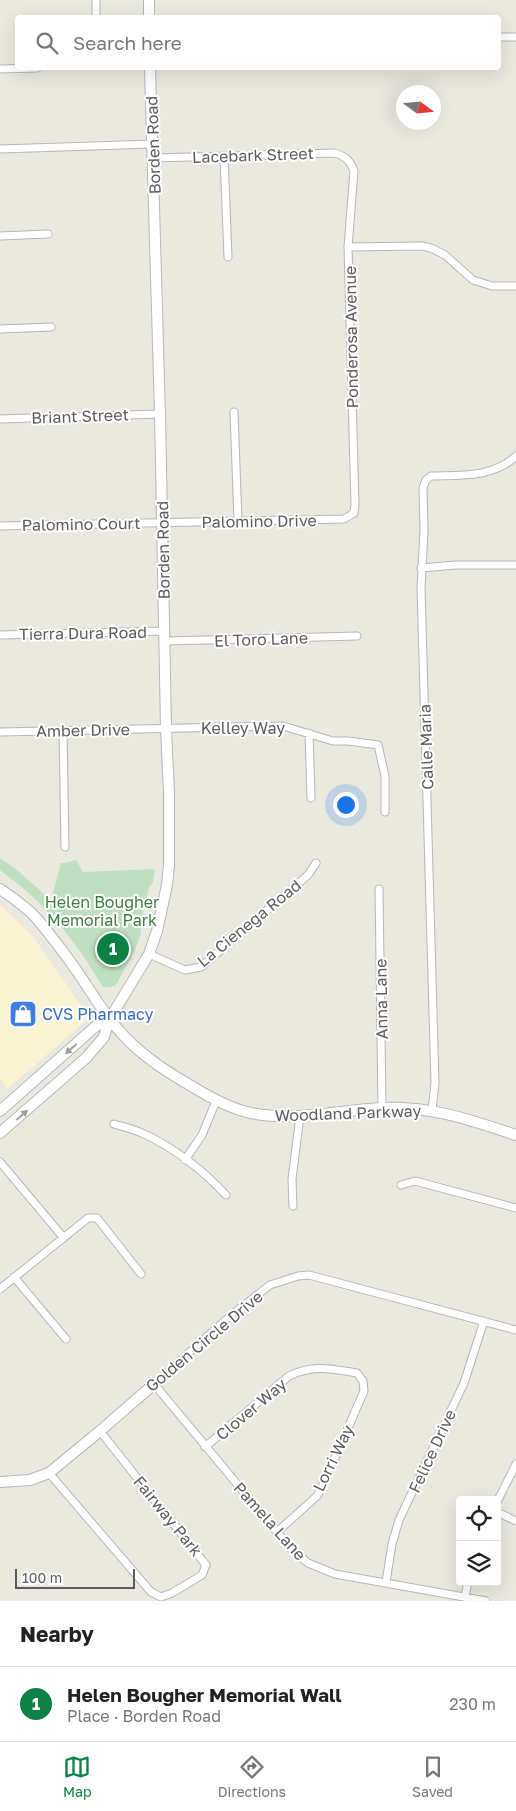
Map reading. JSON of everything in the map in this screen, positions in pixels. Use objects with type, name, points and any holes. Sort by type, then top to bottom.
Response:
[{"type":"main road","points":[[149,0],[149,15]]},
{"type":"main road","name":"Borden Road","points":[[0,1133],[86,1058],[104,1037],[110,1020],[148,954],[162,911],[169,865],[163,523],[150,70]]},
{"type":"main road","name":"Woodland Parkway","points":[[0,888],[37,918],[125,1038],[143,1055],[216,1101],[250,1113],[276,1116],[321,1115],[382,1108],[432,1110],[466,1118],[516,1135]]},
{"type":"main road","points":[[0,1111],[96,1026],[110,1020]]},
{"type":"main road","name":"Golden Circle Drive","points":[[1,1483],[30,1480],[49,1473],[154,1384]]},
{"type":"street","points":[[96,0],[96,15]]},
{"type":"street","points":[[501,37],[516,36]]},
{"type":"street","points":[[0,68],[15,68]]},
{"type":"street","points":[[0,148],[153,144]]},
{"type":"street","name":"Lacebark Street","points":[[153,158],[334,153],[343,156],[350,162]]},
{"type":"street","points":[[224,156],[228,257]]},
{"type":"street","name":"Ponderosa Avenue","points":[[350,162],[354,171],[348,247],[354,513]]},
{"type":"street","points":[[0,236],[48,234]]},
{"type":"street","points":[[348,247],[422,246],[432,248],[446,255],[473,280],[492,286],[516,286]]},
{"type":"street","points":[[0,328],[51,327]]},
{"type":"street","points":[[234,412],[238,520]]},
{"type":"street","name":"Briant Street","points":[[0,419],[160,414]]},
{"type":"street","name":"Calle Maria","points":[[432,1110],[435,1083],[421,568],[424,530],[423,488],[426,480],[431,476],[493,471],[516,456]]},
{"type":"street","name":"Palomino Drive","points":[[163,523],[344,519],[354,513]]},
{"type":"street","name":"Palomino Court","points":[[0,526],[163,523]]},
{"type":"street","points":[[421,568],[456,565],[516,565]]},
{"type":"street","name":"Tierra Dura Road","points":[[0,635],[165,636]]},
{"type":"street","name":"El Toro Lane","points":[[165,636],[357,636]]},
{"type":"street","name":"Kelley Way","points":[[166,728],[283,726],[333,741],[378,745],[385,776],[385,812]]},
{"type":"street","name":"Amber Drive","points":[[0,732],[166,728]]},
{"type":"street","points":[[63,730],[65,847]]},
{"type":"street","points":[[309,733],[311,798]]},
{"type":"street","name":"La Cienega Road","points":[[148,954],[185,970],[201,967],[308,875],[316,863]]},
{"type":"street","name":"Anna Lane","points":[[379,890],[382,1108]]},
{"type":"street","points":[[185,1160],[202,1135],[216,1101]]},
{"type":"street","points":[[292,1206],[292,1179],[300,1116]]},
{"type":"street","points":[[114,1124],[143,1133],[185,1160],[216,1184],[226,1195]]},
{"type":"street","points":[[0,1162],[63,1237]]},
{"type":"street","points":[[401,1186],[415,1181],[516,1208]]},
{"type":"street","points":[[0,1289],[63,1237],[92,1217],[97,1218],[141,1274]]},
{"type":"street","name":"Golden Circle Drive","points":[[154,1384],[229,1317],[270,1285],[298,1276],[309,1275],[516,1330]]},
{"type":"street","points":[[14,1277],[66,1339]]},
{"type":"street","name":"Felice Drive","points":[[386,1582],[392,1544],[399,1520],[464,1383],[484,1321]]},
{"type":"street","name":"Clover Way","points":[[205,1447],[289,1376],[300,1371],[326,1368],[357,1373]]},
{"type":"street","name":"Lorri Way","points":[[277,1532],[316,1496],[324,1484],[364,1391],[364,1381],[357,1373]]},
{"type":"street","name":"Pamela Lane","points":[[154,1384],[292,1550],[308,1564],[335,1574],[486,1601]]},
{"type":"street","name":"Fairway Park","points":[[49,1473],[151,1592],[161,1597],[172,1594],[202,1575],[206,1565],[100,1431]]},
{"type":"street","points":[[500,1496],[516,1464]]},
{"type":"street","points":[[501,1514],[516,1521]]},
{"type":"street","points":[[465,1598],[467,1586]]},
{"type":"shaded area","points":[[0,905],[31,934],[88,1015],[88,1019],[7,1089],[0,1079]]},
{"type":"green space","name":"Helen Bougher Memorial Park","points":[[0,858],[17,870],[51,900],[61,863],[76,860],[83,872],[155,869],[140,926],[141,933],[135,950],[116,985],[103,987],[70,937],[58,923],[32,896],[0,870]]},
{"type":"place","name":"Helen Bougher Memorial Wall","points":[[113,949]]},
{"type":"place","name":"CVS Pharmacy","points":[[23,1014]]}]
